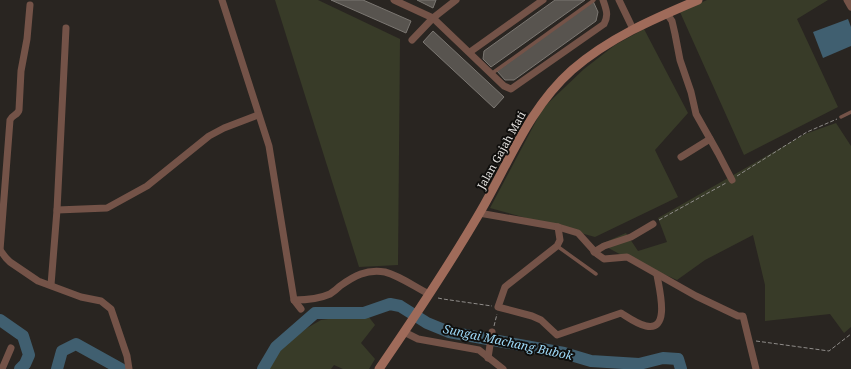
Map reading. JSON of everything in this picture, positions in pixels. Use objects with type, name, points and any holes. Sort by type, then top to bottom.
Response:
[{"type":"main road","name":"Jalan Gajah Mati","points":[[379,369],[407,329],[480,213],[522,134],[539,106],[550,92],[571,71],[609,42],[695,0]]},
{"type":"street","points":[[222,0],[269,146],[294,300],[301,309]]},
{"type":"street","points":[[394,0],[433,18],[504,86],[511,89],[604,24],[608,14],[603,0]]},
{"type":"street","points":[[412,40],[433,18],[456,0]]},
{"type":"street","points":[[470,52],[543,0]]},
{"type":"street","points":[[619,0],[633,29]]},
{"type":"street","points":[[847,0],[851,7]]},
{"type":"street","points":[[30,5],[26,44],[21,71],[19,110],[17,114],[11,117],[10,120],[0,250],[10,262],[38,281],[81,297],[101,301],[111,309],[127,356],[129,368]]},
{"type":"street","points":[[667,14],[672,22],[680,60],[696,114],[732,180]]},
{"type":"street","points":[[51,285],[57,210],[66,28]]},
{"type":"street","points":[[57,210],[107,208],[147,186],[209,136],[224,128],[258,115]]},
{"type":"street","points":[[681,157],[710,139]]},
{"type":"street","points":[[480,213],[558,227],[578,233],[594,252],[604,258],[627,257],[702,299],[738,316],[743,316],[756,369]]},
{"type":"street","points":[[594,252],[604,246],[631,237],[653,224]]},
{"type":"street","points":[[558,227],[560,240],[557,246],[505,287],[498,307],[532,316],[541,320],[557,335],[621,313],[642,325],[653,327],[656,326],[662,316],[657,275]]},
{"type":"street","points":[[294,300],[316,298],[330,294],[353,276],[360,273],[370,272],[384,272],[396,276],[428,294]]},
{"type":"street","points":[[407,329],[418,339],[479,350],[503,369]]},
{"type":"street","points":[[488,358],[492,332]]},
{"type":"street","points":[[2,369],[11,348]]},
{"type":"lane","points":[[491,74],[594,0]]},
{"type":"lane","points":[[841,117],[851,112]]},
{"type":"lane","points":[[557,246],[596,274]]},
{"type":"path","points":[[653,224],[732,180],[807,132],[841,117]]},
{"type":"path","points":[[428,294],[443,300],[498,307],[492,332]]},
{"type":"path","points":[[748,340],[829,351],[851,334]]},
{"type":"green space","points":[[275,0],[318,0],[400,39],[398,265],[359,267]]},
{"type":"green space","points":[[707,0],[828,0],[797,19],[838,107],[744,155],[680,12]]},
{"type":"green space","points":[[644,29],[688,113],[655,150],[678,197],[595,237],[490,208],[543,108],[584,69],[615,45]]},
{"type":"green space","points":[[836,123],[851,146],[851,327],[844,333],[830,314],[765,321],[765,285],[753,235],[705,260],[677,280],[627,258],[601,244],[626,233],[638,251],[667,242],[658,218],[805,134]]},
{"type":"green space","points":[[368,316],[375,325],[361,343],[375,359],[369,369],[343,369],[334,365],[331,369],[268,369],[281,348],[307,328],[321,320],[342,317]]},
{"type":"water","points":[[848,19],[851,27],[851,46],[823,58],[813,32]]},
{"type":"building","points":[[331,0],[363,0],[411,21],[406,33]]},
{"type":"building","points":[[417,0],[436,0],[433,8]]},
{"type":"building","points":[[555,0],[585,0],[491,67],[483,59],[484,51]]},
{"type":"building","points":[[593,1],[598,12],[596,21],[514,80],[505,80],[497,71]]},
{"type":"building","points":[[433,31],[504,97],[494,108],[423,42]]},
{"type":"waterway","name":"Sungai Machang Bubok","points":[[263,369],[276,347],[315,313],[364,313],[390,304],[400,306],[427,323],[449,332],[564,353],[591,361],[639,364],[663,358],[678,359],[681,369]]},
{"type":"waterway","name":"Sungai Machang Bubok","points":[[0,320],[23,336],[29,355],[25,364],[20,369]]},
{"type":"waterway","name":"Sungai Machang Bubok","points":[[57,369],[62,351],[76,344],[121,369]]}]
